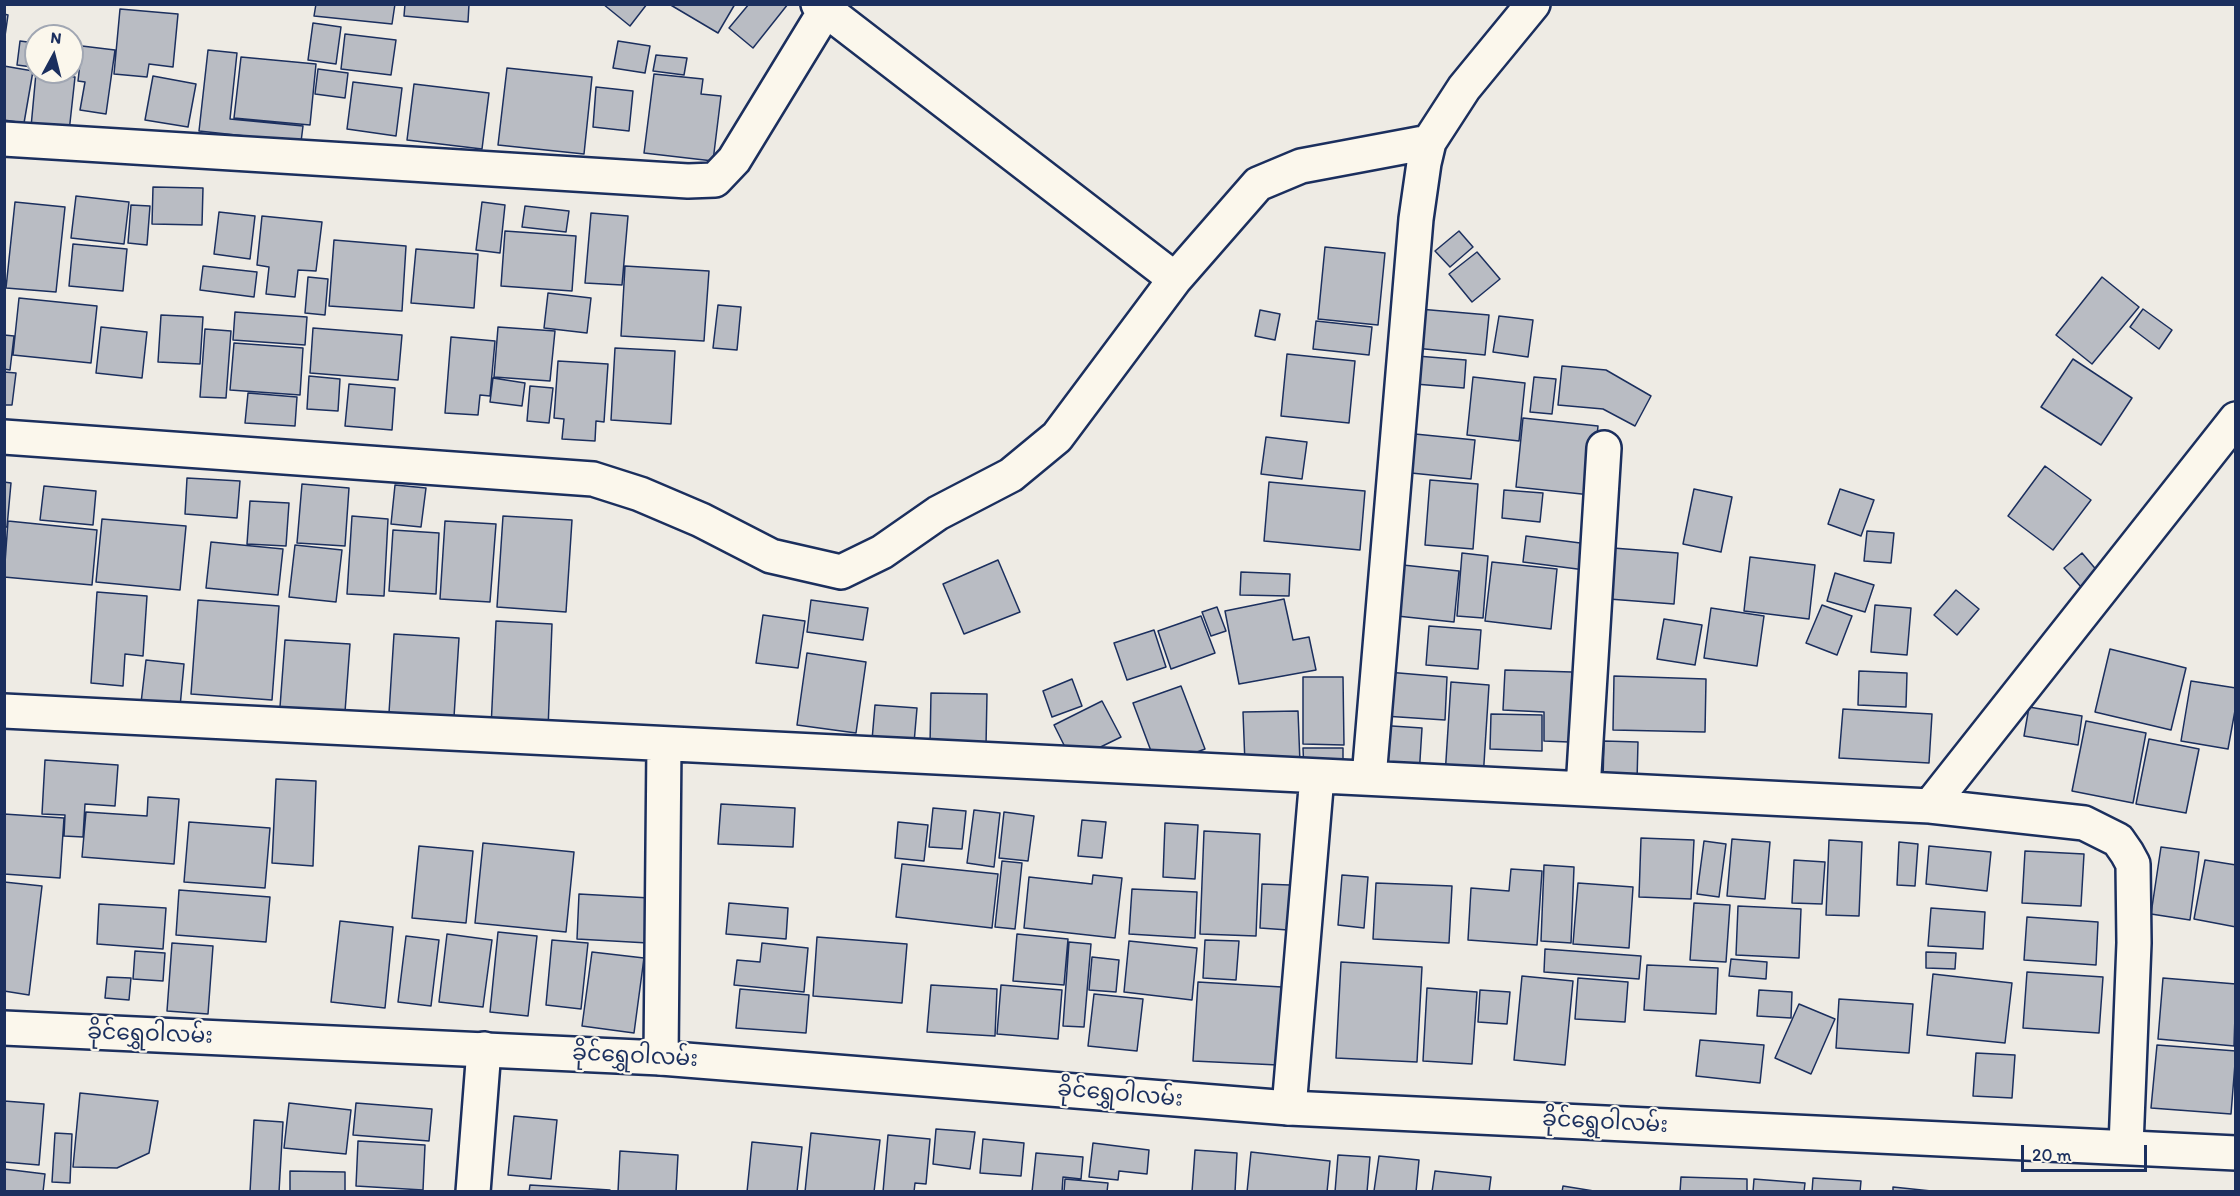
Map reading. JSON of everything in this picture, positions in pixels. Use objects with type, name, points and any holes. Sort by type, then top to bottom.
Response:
[{"type":"street","points":[[1369,778],[1416,219],[1424,163],[1429,142],[1464,88],[1533,4]]},
{"type":"street","points":[[4,139],[664,179],[715,180],[734,160],[822,8],[1175,279]]},
{"type":"street","points":[[4,437],[593,479],[640,494],[701,520],[771,556],[841,572],[882,552],[938,513],[1011,475],[1057,437],[1175,279],[1258,184],[1301,166],[1429,142]]},
{"type":"street","points":[[1930,806],[2235,419]]},
{"type":"street","points":[[1583,789],[1604,448]]},
{"type":"street","points":[[4,711],[1930,806],[2084,823],[2118,840],[2133,864],[2134,943],[2126,1146]]},
{"type":"street","points":[[662,1058],[664,744]]},
{"type":"street","points":[[1289,1108],[1317,776]]},
{"type":"street","name":"ခိုင်ရွှေဝါလမ်း","points":[[4,1028],[662,1058],[1289,1108],[2235,1152]]},
{"type":"street","points":[[473,1191],[484,1049]]},
{"type":"building","points":[[316,4],[395,4],[392,24],[314,16]]},
{"type":"building","points":[[405,4],[469,4],[468,22],[404,16]]},
{"type":"building","points":[[603,4],[647,4],[630,26]]},
{"type":"building","points":[[669,4],[735,4],[718,33]]},
{"type":"building","points":[[749,4],[788,4],[753,48],[729,28]]},
{"type":"building","points":[[120,9],[178,14],[173,67],[149,64],[147,77],[114,74]]},
{"type":"building","points":[[4,14],[8,15],[4,43]]},
{"type":"building","points":[[313,23],[341,27],[336,64],[308,60]]},
{"type":"building","points":[[345,34],[396,40],[391,75],[341,69]]},
{"type":"building","points":[[20,41],[24,42],[24,66],[17,65]]},
{"type":"building","points":[[618,41],[650,46],[645,73],[613,68]]},
{"type":"building","points":[[84,46],[115,50],[106,114],[80,110],[85,82]]},
{"type":"building","points":[[208,50],[237,53],[230,119],[303,126],[301,142],[199,131]]},
{"type":"building","points":[[656,55],[687,58],[684,75],[653,71]]},
{"type":"building","points":[[241,57],[316,64],[310,125],[234,118]]},
{"type":"building","points":[[4,66],[24,69],[24,84],[31,84],[24,123],[4,120]]},
{"type":"building","points":[[507,68],[592,77],[584,154],[498,145]]},
{"type":"building","points":[[318,69],[348,73],[345,98],[315,94]]},
{"type":"building","points":[[654,74],[703,79],[701,94],[721,96],[713,161],[644,153]]},
{"type":"building","points":[[153,76],[196,84],[188,127],[145,120]]},
{"type":"building","points":[[353,82],[402,88],[396,136],[347,129]]},
{"type":"building","points":[[35,84],[74,84],[69,132],[31,127]]},
{"type":"building","points":[[414,84],[489,93],[482,149],[407,140]]},
{"type":"building","points":[[596,87],[633,91],[629,131],[593,127]]},
{"type":"building","points":[[153,187],[203,188],[202,225],[152,224]]},
{"type":"building","points":[[76,196],[129,202],[124,244],[71,238]]},
{"type":"building","points":[[15,202],[65,207],[56,292],[6,288]]},
{"type":"building","points":[[482,202],[505,205],[500,253],[476,250]]},
{"type":"building","points":[[131,205],[150,206],[147,245],[128,243]]},
{"type":"building","points":[[525,206],[569,211],[566,232],[522,227]]},
{"type":"building","points":[[219,212],[255,216],[250,259],[214,254]]},
{"type":"building","points":[[591,213],[628,216],[622,285],[585,283]]},
{"type":"building","points":[[262,216],[322,222],[316,271],[298,270],[295,297],[266,294],[269,267],[257,265]]},
{"type":"building","points":[[505,231],[576,236],[572,291],[501,286]]},
{"type":"building","points":[[1459,231],[1473,247],[1450,267],[1435,251]]},
{"type":"building","points":[[334,240],[406,246],[402,311],[329,306]]},
{"type":"building","points":[[73,244],[127,249],[123,291],[69,286]]},
{"type":"building","points":[[1325,247],[1385,253],[1378,325],[1318,319]]},
{"type":"building","points":[[416,249],[478,254],[474,308],[411,303]]},
{"type":"building","points":[[1477,252],[1500,279],[1472,302],[1449,274]]},
{"type":"building","points":[[203,266],[257,272],[254,297],[200,290]]},
{"type":"building","points":[[625,266],[709,271],[704,341],[621,336]]},
{"type":"building","points":[[308,277],[328,279],[325,315],[305,313]]},
{"type":"building","points":[[2102,277],[2139,307],[2092,364],[2056,335]]},
{"type":"building","points":[[548,293],[591,298],[587,333],[544,328]]},
{"type":"building","points":[[19,298],[97,306],[91,363],[13,355]]},
{"type":"building","points":[[718,305],[741,307],[737,350],[713,348]]},
{"type":"building","points":[[1419,309],[1489,315],[1485,355],[1415,348]]},
{"type":"building","points":[[2143,309],[2172,330],[2159,349],[2130,327]]},
{"type":"building","points":[[1260,310],[1280,314],[1275,340],[1255,336]]},
{"type":"building","points":[[235,312],[307,317],[305,345],[233,340]]},
{"type":"building","points":[[161,315],[203,317],[200,364],[158,362]]},
{"type":"building","points":[[1499,316],[1533,320],[1528,357],[1493,352]]},
{"type":"building","points":[[1316,321],[1372,327],[1369,355],[1313,349]]},
{"type":"building","points":[[101,327],[147,332],[142,378],[96,373]]},
{"type":"building","points":[[498,327],[555,331],[550,381],[494,377]]},
{"type":"building","points":[[313,328],[402,335],[398,380],[310,373]]},
{"type":"building","points":[[205,329],[231,331],[226,398],[200,397]]},
{"type":"building","points":[[4,335],[14,336],[10,370],[4,369]]},
{"type":"building","points":[[451,337],[495,341],[490,396],[480,395],[478,415],[445,413]]},
{"type":"building","points":[[234,343],[303,348],[300,395],[230,390]]},
{"type":"building","points":[[615,348],[675,351],[671,424],[611,420]]},
{"type":"building","points":[[1287,354],[1355,361],[1349,423],[1281,416]]},
{"type":"building","points":[[1417,356],[1466,360],[1464,388],[1415,384]]},
{"type":"building","points":[[2073,359],[2132,398],[2101,445],[2041,407]]},
{"type":"building","points":[[558,361],[608,364],[604,422],[596,421],[595,441],[562,439],[564,419],[554,418]]},
{"type":"building","points":[[1562,366],[1606,370],[1651,396],[1635,426],[1603,409],[1558,405]]},
{"type":"building","points":[[4,372],[16,373],[12,405],[4,405]]},
{"type":"building","points":[[309,376],[340,379],[338,411],[307,409]]},
{"type":"building","points":[[1473,377],[1525,383],[1519,441],[1467,435]]},
{"type":"building","points":[[1534,377],[1556,379],[1552,414],[1530,412]]},
{"type":"building","points":[[493,378],[525,383],[522,406],[490,402]]},
{"type":"building","points":[[349,384],[395,388],[392,430],[345,426]]},
{"type":"building","points":[[530,386],[553,388],[549,423],[527,421]]},
{"type":"building","points":[[248,393],[297,397],[295,426],[245,423]]},
{"type":"building","points":[[1523,418],[1598,426],[1591,495],[1516,487]]},
{"type":"building","points":[[1405,433],[1475,440],[1471,479],[1401,472]]},
{"type":"building","points":[[1266,437],[1307,442],[1302,479],[1261,474]]},
{"type":"building","points":[[2045,466],[2091,500],[2053,550],[2008,516]]},
{"type":"building","points":[[187,478],[240,481],[237,518],[185,514]]},
{"type":"building","points":[[1430,480],[1478,484],[1473,549],[1425,545]]},
{"type":"building","points":[[4,482],[11,483],[7,527],[4,527]]},
{"type":"building","points":[[1269,482],[1365,491],[1360,550],[1264,541]]},
{"type":"building","points":[[302,484],[349,488],[345,546],[297,543]]},
{"type":"building","points":[[395,485],[426,488],[421,527],[391,524]]},
{"type":"building","points":[[44,486],[96,491],[93,525],[40,520]]},
{"type":"building","points":[[1694,489],[1732,497],[1721,552],[1683,544]]},
{"type":"building","points":[[1840,489],[1874,500],[1861,536],[1828,524]]},
{"type":"building","points":[[1504,490],[1543,493],[1540,522],[1502,518]]},
{"type":"building","points":[[250,501],[289,503],[286,546],[247,544]]},
{"type":"building","points":[[352,516],[388,519],[384,596],[347,594]]},
{"type":"building","points":[[503,516],[572,520],[566,612],[497,607]]},
{"type":"building","points":[[102,519],[186,526],[180,590],[96,582]]},
{"type":"building","points":[[8,521],[97,530],[92,585],[4,577]]},
{"type":"building","points":[[445,521],[496,524],[490,602],[440,599]]},
{"type":"building","points":[[393,530],[439,533],[436,594],[389,591]]},
{"type":"building","points":[[1867,531],[1894,533],[1891,563],[1864,561]]},
{"type":"building","points":[[1526,536],[1588,544],[1585,570],[1523,562]]},
{"type":"building","points":[[211,542],[283,549],[278,595],[206,588]]},
{"type":"building","points":[[295,545],[342,550],[336,602],[289,597]]},
{"type":"building","points":[[1613,548],[1678,553],[1674,604],[1609,599]]},
{"type":"building","points":[[1462,553],[1488,556],[1483,618],[1457,616]]},
{"type":"building","points":[[2082,553],[2099,573],[2082,588],[2064,568]]},
{"type":"building","points":[[1750,557],[1815,565],[1809,619],[1744,611]]},
{"type":"building","points":[[998,560],[1020,612],[964,634],[943,584]]},
{"type":"building","points":[[1492,562],[1557,569],[1551,629],[1485,621]]},
{"type":"building","points":[[1403,565],[1459,571],[1454,622],[1397,616]]},
{"type":"building","points":[[1241,572],[1290,574],[1289,596],[1240,595]]},
{"type":"building","points":[[1835,573],[1874,585],[1865,612],[1827,601]]},
{"type":"building","points":[[1956,590],[1979,609],[1957,635],[1934,615]]},
{"type":"building","points":[[97,592],[147,596],[143,656],[125,654],[123,686],[91,683]]},
{"type":"building","points":[[1284,599],[1293,640],[1309,637],[1316,670],[1239,684],[1225,611]]},
{"type":"building","points":[[198,600],[279,606],[272,700],[191,694]]},
{"type":"building","points":[[811,600],[868,608],[863,640],[807,632]]},
{"type":"building","points":[[1822,605],[1852,616],[1837,655],[1806,643]]},
{"type":"building","points":[[1875,605],[1911,608],[1907,655],[1871,652]]},
{"type":"building","points":[[1217,607],[1226,631],[1211,636],[1202,612]]},
{"type":"building","points":[[1711,608],[1764,616],[1757,666],[1704,658]]},
{"type":"building","points":[[763,615],[805,621],[798,668],[756,663]]},
{"type":"building","points":[[1201,616],[1215,653],[1171,669],[1158,631]]},
{"type":"building","points":[[1664,619],[1702,625],[1695,665],[1657,659]]},
{"type":"building","points":[[496,621],[552,624],[548,730],[491,728]]},
{"type":"building","points":[[1429,626],[1481,630],[1478,669],[1426,665]]},
{"type":"building","points":[[1154,630],[1166,667],[1127,680],[1114,643]]},
{"type":"building","points":[[394,634],[459,638],[454,717],[389,713]]},
{"type":"building","points":[[285,640],[350,644],[345,712],[280,707]]},
{"type":"building","points":[[2110,649],[2186,668],[2171,730],[2095,712]]},
{"type":"building","points":[[807,653],[866,662],[856,733],[797,725]]},
{"type":"building","points":[[146,660],[184,664],[180,707],[141,703]]},
{"type":"building","points":[[1505,670],[1572,672],[1569,742],[1544,741],[1544,712],[1503,710]]},
{"type":"building","points":[[1859,671],[1907,673],[1906,707],[1858,705]]},
{"type":"building","points":[[1387,672],[1447,677],[1445,720],[1384,716]]},
{"type":"building","points":[[1614,676],[1706,679],[1705,732],[1613,730]]},
{"type":"building","points":[[1303,677],[1343,677],[1344,745],[1303,744]]},
{"type":"building","points":[[1072,679],[1082,706],[1052,717],[1043,691]]},
{"type":"building","points":[[2191,681],[2236,688],[2236,705],[2228,749],[2181,741]]},
{"type":"building","points":[[1451,682],[1489,685],[1483,779],[1445,776]]},
{"type":"building","points":[[1181,686],[1205,749],[1157,767],[1133,703]]},
{"type":"building","points":[[931,693],[987,694],[986,746],[930,745]]},
{"type":"building","points":[[1102,701],[1121,737],[1072,761],[1054,725]]},
{"type":"building","points":[[875,705],[917,708],[914,743],[872,740]]},
{"type":"building","points":[[2029,707],[2082,716],[2078,745],[2024,736]]},
{"type":"building","points":[[1843,709],[1932,714],[1929,763],[1839,758]]},
{"type":"building","points":[[1298,711],[1300,763],[1245,764],[1243,712]]},
{"type":"building","points":[[1491,714],[1542,715],[1542,751],[1490,749]]},
{"type":"building","points":[[2086,721],[2146,733],[2133,803],[2072,791]]},
{"type":"building","points":[[1377,725],[1422,728],[1419,776],[1374,773]]},
{"type":"building","points":[[2149,739],[2199,749],[2186,813],[2136,804]]},
{"type":"building","points":[[1604,741],[1638,742],[1637,781],[1603,780]]},
{"type":"building","points":[[1303,748],[1343,748],[1343,772],[1304,772]]},
{"type":"building","points":[[45,760],[118,765],[115,806],[85,804],[83,837],[64,836],[65,815],[42,814]]},
{"type":"building","points":[[276,779],[316,781],[313,866],[272,863]]},
{"type":"building","points":[[148,797],[179,799],[174,864],[82,857],[86,812],[147,816]]},
{"type":"building","points":[[721,804],[795,808],[793,847],[718,844]]},
{"type":"building","points":[[933,808],[966,811],[962,849],[929,847]]},
{"type":"building","points":[[974,810],[1000,813],[994,867],[967,863]]},
{"type":"building","points":[[1004,812],[1034,816],[1028,861],[999,858]]},
{"type":"building","points":[[4,814],[64,818],[60,878],[4,874]]},
{"type":"building","points":[[1082,820],[1106,822],[1102,858],[1078,856]]},
{"type":"building","points":[[189,822],[270,828],[265,888],[184,882]]},
{"type":"building","points":[[898,822],[928,825],[924,861],[895,858]]},
{"type":"building","points":[[1165,823],[1198,825],[1195,879],[1163,877]]},
{"type":"building","points":[[1204,831],[1260,834],[1256,936],[1200,934]]},
{"type":"building","points":[[1641,838],[1694,840],[1691,899],[1639,897]]},
{"type":"building","points":[[1732,839],[1770,842],[1765,899],[1727,896]]},
{"type":"building","points":[[1829,840],[1862,842],[1859,916],[1826,915]]},
{"type":"building","points":[[1704,841],[1726,844],[1719,897],[1697,894]]},
{"type":"building","points":[[1899,842],[1918,844],[1915,886],[1897,885]]},
{"type":"building","points":[[483,843],[574,852],[566,932],[475,923]]},
{"type":"building","points":[[419,846],[473,851],[466,923],[412,918]]},
{"type":"building","points":[[1929,846],[1991,852],[1987,891],[1926,884]]},
{"type":"building","points":[[2161,847],[2199,852],[2190,920],[2151,914]]},
{"type":"building","points":[[2025,851],[2084,854],[2081,906],[2022,903]]},
{"type":"building","points":[[1794,860],[1825,862],[1822,904],[1792,903]]},
{"type":"building","points":[[2205,860],[2236,865],[2236,927],[2194,919]]},
{"type":"building","points":[[1002,861],[1022,863],[1015,929],[995,927]]},
{"type":"building","points":[[902,864],[998,874],[992,928],[896,917]]},
{"type":"building","points":[[1544,865],[1574,867],[1571,943],[1541,941]]},
{"type":"building","points":[[1511,869],[1542,871],[1537,945],[1468,940],[1471,888],[1509,891]]},
{"type":"building","points":[[1093,875],[1122,878],[1115,938],[1024,928],[1029,877],[1092,884]]},
{"type":"building","points":[[1342,875],[1368,877],[1364,928],[1338,925]]},
{"type":"building","points":[[4,882],[42,886],[29,995],[4,991]]},
{"type":"building","points":[[1376,883],[1452,886],[1449,943],[1373,939]]},
{"type":"building","points":[[1578,883],[1633,887],[1629,948],[1573,944]]},
{"type":"building","points":[[1262,884],[1290,885],[1288,930],[1260,928]]},
{"type":"building","points":[[1132,889],[1197,892],[1195,938],[1129,934]]},
{"type":"building","points":[[179,890],[270,897],[266,942],[176,935]]},
{"type":"building","points":[[579,894],[650,898],[648,943],[577,939]]},
{"type":"building","points":[[729,903],[788,908],[786,939],[726,934]]},
{"type":"building","points":[[1694,903],[1730,905],[1726,962],[1690,960]]},
{"type":"building","points":[[99,904],[166,908],[163,949],[97,944]]},
{"type":"building","points":[[1738,906],[1801,909],[1799,958],[1736,955]]},
{"type":"building","points":[[1931,908],[1985,912],[1983,949],[1928,946]]},
{"type":"building","points":[[2027,917],[2098,922],[2096,965],[2024,960]]},
{"type":"building","points":[[340,921],[393,927],[385,1008],[331,1002]]},
{"type":"building","points":[[498,932],[537,936],[528,1016],[490,1012]]},
{"type":"building","points":[[447,934],[492,940],[483,1007],[439,1002]]},
{"type":"building","points":[[1017,934],[1068,939],[1064,985],[1013,981]]},
{"type":"building","points":[[406,936],[439,940],[431,1006],[398,1002]]},
{"type":"building","points":[[817,937],[907,944],[902,1003],[813,996]]},
{"type":"building","points":[[552,940],[588,943],[581,1009],[546,1005]]},
{"type":"building","points":[[1205,940],[1239,941],[1236,980],[1203,978]]},
{"type":"building","points":[[1129,941],[1197,948],[1192,1000],[1124,992]]},
{"type":"building","points":[[1069,942],[1091,944],[1084,1027],[1063,1026]]},
{"type":"building","points":[[172,943],[213,946],[208,1014],[167,1011]]},
{"type":"building","points":[[762,943],[808,948],[804,992],[734,985],[737,960],[760,962]]},
{"type":"building","points":[[1545,949],[1641,956],[1639,979],[1544,972]]},
{"type":"building","points":[[135,951],[165,953],[163,981],[133,979]]},
{"type":"building","points":[[592,952],[644,958],[634,1033],[582,1026]]},
{"type":"building","points":[[1926,952],[1956,953],[1955,969],[1926,968]]},
{"type":"building","points":[[1092,957],[1119,960],[1116,992],[1089,990]]},
{"type":"building","points":[[1731,959],[1767,962],[1766,979],[1729,976]]},
{"type":"building","points":[[1341,962],[1422,967],[1417,1062],[1336,1058]]},
{"type":"building","points":[[1647,965],[1718,968],[1716,1014],[1644,1010]]},
{"type":"building","points":[[2027,972],[2103,977],[2099,1033],[2023,1028]]},
{"type":"building","points":[[1933,974],[2012,983],[2005,1043],[1927,1035]]},
{"type":"building","points":[[1522,976],[1573,981],[1565,1065],[1514,1060]]},
{"type":"building","points":[[107,977],[131,978],[129,1000],[105,998]]},
{"type":"building","points":[[1578,978],[1628,982],[1625,1022],[1575,1019]]},
{"type":"building","points":[[2163,978],[2236,984],[2234,1046],[2158,1039]]},
{"type":"building","points":[[1198,982],[1282,987],[1278,1065],[1193,1061]]},
{"type":"building","points":[[931,985],[997,989],[995,1036],[927,1032]]},
{"type":"building","points":[[1001,985],[1062,990],[1058,1039],[997,1034]]},
{"type":"building","points":[[1427,988],[1477,992],[1472,1064],[1423,1061]]},
{"type":"building","points":[[740,989],[809,995],[806,1033],[736,1028]]},
{"type":"building","points":[[1480,990],[1510,992],[1507,1024],[1478,1022]]},
{"type":"building","points":[[1759,990],[1792,992],[1791,1018],[1757,1016]]},
{"type":"building","points":[[1094,994],[1143,999],[1137,1051],[1088,1046]]},
{"type":"building","points":[[1839,999],[1913,1004],[1909,1053],[1836,1048]]},
{"type":"building","points":[[1799,1004],[1835,1019],[1811,1074],[1775,1058]]},
{"type":"building","points":[[1700,1040],[1764,1045],[1760,1083],[1696,1076]]},
{"type":"building","points":[[2157,1045],[2236,1051],[2231,1114],[2151,1108]]},
{"type":"building","points":[[1976,1053],[2015,1055],[2012,1098],[1973,1096]]},
{"type":"building","points":[[80,1093],[158,1101],[149,1153],[117,1168],[73,1167]]},
{"type":"building","points":[[4,1101],[44,1104],[39,1165],[4,1162]]},
{"type":"building","points":[[289,1103],[351,1110],[346,1154],[284,1148]]},
{"type":"building","points":[[356,1103],[432,1109],[429,1141],[353,1135]]},
{"type":"building","points":[[514,1116],[557,1120],[551,1179],[508,1175]]},
{"type":"building","points":[[254,1120],[283,1122],[279,1192],[250,1192]]},
{"type":"building","points":[[936,1129],[975,1132],[970,1169],[933,1164]]},
{"type":"building","points":[[55,1133],[72,1134],[70,1183],[52,1182]]},
{"type":"building","points":[[811,1133],[880,1140],[874,1192],[805,1192]]},
{"type":"building","points":[[888,1135],[930,1139],[926,1184],[915,1183],[914,1192],[883,1192]]},
{"type":"building","points":[[983,1139],[1024,1143],[1021,1176],[980,1173]]},
{"type":"building","points":[[358,1141],[425,1145],[423,1190],[356,1186]]},
{"type":"building","points":[[752,1142],[802,1147],[797,1192],[747,1192]]},
{"type":"building","points":[[1093,1143],[1149,1150],[1147,1174],[1119,1171],[1118,1180],[1089,1177]]},
{"type":"building","points":[[1195,1150],[1237,1153],[1235,1192],[1192,1192]]},
{"type":"building","points":[[620,1151],[678,1155],[676,1192],[618,1192]]},
{"type":"building","points":[[1251,1152],[1330,1161],[1327,1192],[1247,1192]]},
{"type":"building","points":[[1036,1153],[1083,1157],[1081,1179],[1063,1177],[1062,1192],[1032,1192]]},
{"type":"building","points":[[1338,1155],[1370,1157],[1367,1192],[1335,1192]]},
{"type":"building","points":[[1379,1156],[1419,1160],[1416,1192],[1374,1191]]},
{"type":"building","points":[[4,1169],[45,1174],[43,1192],[4,1192]]},
{"type":"building","points":[[290,1171],[345,1172],[345,1192],[290,1192]]},
{"type":"building","points":[[1435,1171],[1491,1177],[1489,1192],[1432,1192]]},
{"type":"building","points":[[1681,1177],[1747,1179],[1747,1192],[1680,1192]]},
{"type":"building","points":[[1813,1178],[1861,1181],[1860,1192],[1812,1192]]},
{"type":"building","points":[[1065,1179],[1108,1183],[1107,1192],[1064,1192]]},
{"type":"building","points":[[1754,1179],[1805,1183],[1804,1192],[1753,1192]]},
{"type":"building","points":[[530,1185],[610,1190],[610,1192],[529,1192]]},
{"type":"building","points":[[1563,1186],[1600,1192],[1562,1192]]},
{"type":"building","points":[[1893,1187],[1941,1192],[1893,1192]]}]
